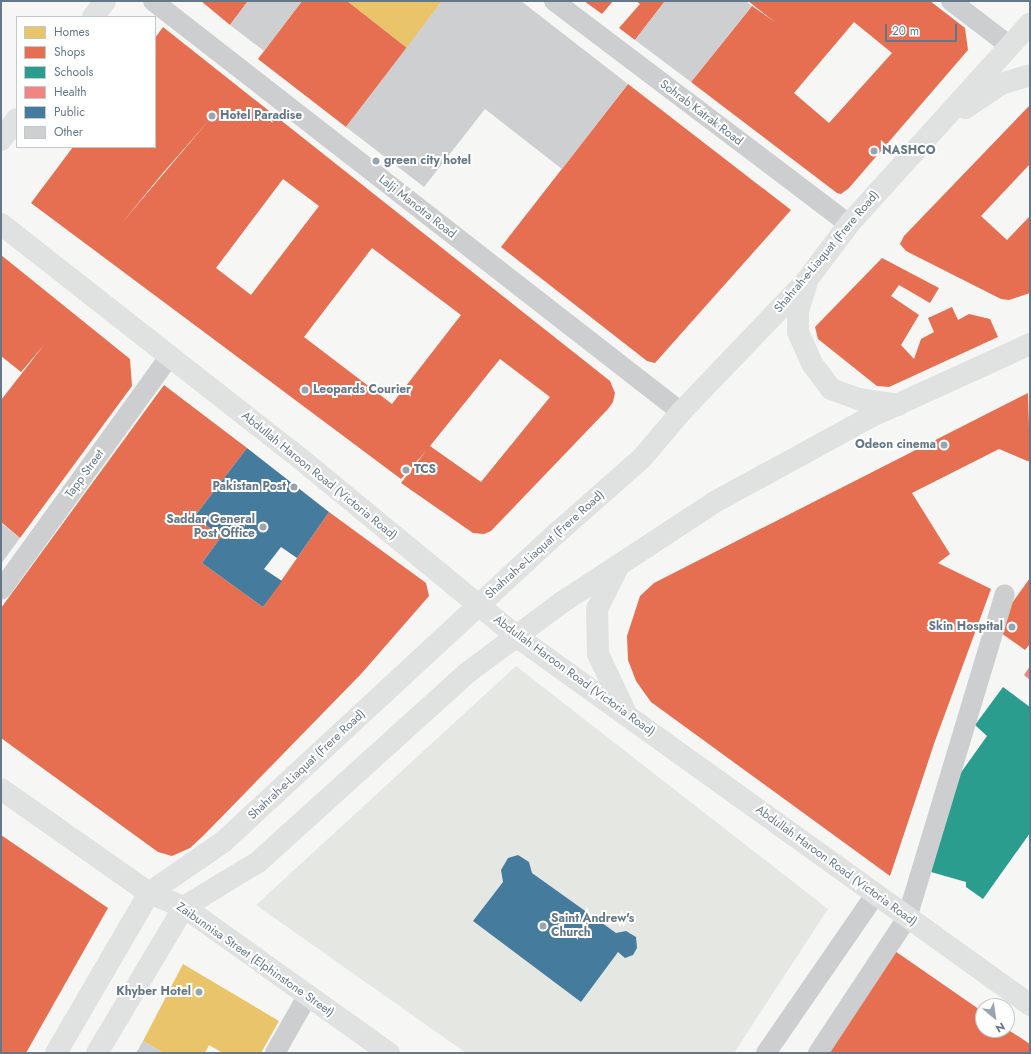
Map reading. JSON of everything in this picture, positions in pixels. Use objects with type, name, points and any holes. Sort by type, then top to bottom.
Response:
[{"type":"main road","points":[[94,16],[105,1]]},
{"type":"main road","name":"Shahrah-e-Liaquat (Frere Road)","points":[[56,1053],[149,893],[223,842],[642,458],[681,412],[807,280],[848,224],[1030,24]]},
{"type":"main road","points":[[902,163],[968,105],[1001,84],[1030,75]]},
{"type":"main road","points":[[1,140],[16,120]]},
{"type":"main road","name":"Abdullah Haroon Road (Victoria Road)","points":[[1,224],[290,451],[516,636],[626,713],[875,895],[1030,1005]]},
{"type":"main road","points":[[807,280],[798,311],[798,332],[813,365],[831,389],[858,399],[899,405]]},
{"type":"main road","points":[[97,1053],[184,907],[258,862],[467,673],[516,636],[620,564],[713,503],[870,417],[1030,344]]},
{"type":"main road","points":[[620,564],[597,609],[598,654],[626,713]]},
{"type":"main road","name":"Zaibunnisa Street (Elphinstone Street)","points":[[1,789],[149,893],[184,907],[389,1053]]},
{"type":"street","name":"Lalji Manotra Road","points":[[153,1],[681,412]]},
{"type":"street","name":"Sohrab Katrak Road","points":[[554,1],[848,224]]},
{"type":"street","points":[[951,1],[1010,46]]},
{"type":"street","name":"Tapp Street","points":[[1,590],[169,357]]},
{"type":"street","points":[[818,1053],[907,918],[1005,594]]},
{"type":"street","points":[[766,1053],[875,895]]},
{"type":"street","points":[[275,1053],[308,995]]},
{"type":"shaded area","name":"Saint Andrew's Church","points":[[516,666],[828,909],[734,1053],[466,1053],[256,905]]},
{"type":"building: Homes","points":[[347,1],[442,1],[407,48]]},
{"type":"building: Homes","name":"Khyber Hotel","points":[[183,964],[279,1021],[261,1053],[223,1053],[209,1045],[205,1053],[164,1053],[143,1041]]},
{"type":"building: Shops","points":[[201,1],[248,1],[230,25]]},
{"type":"building: Shops","points":[[302,1],[347,1],[407,48],[346,127],[258,59]]},
{"type":"building: Shops","points":[[584,1],[613,1],[602,14]]},
{"type":"building: Shops","points":[[636,1],[665,1],[635,40],[619,28],[640,4]]},
{"type":"building: Shops","points":[[748,1],[930,1],[965,28],[968,50],[849,188],[841,194],[837,193],[691,82],[752,6],[775,22]],"holes":[[[854,22],[892,53],[829,123],[794,93]]]},
{"type":"building: Shops","points":[[163,27],[610,381],[615,393],[613,402],[491,531],[484,534],[473,533],[401,483],[426,451],[401,479],[31,203],[72,148],[156,148],[156,37]],"holes":[[[210,119],[121,224],[162,174]],[[283,179],[319,206],[251,295],[216,268]],[[372,248],[461,315],[392,404],[304,337]],[[500,359],[550,397],[481,482],[430,446]]]},
{"type":"building: Shops","points":[[628,84],[791,210],[655,363],[647,361],[501,247]]},
{"type":"building: Shops","points":[[1030,105],[1030,164],[981,216],[1007,240],[1030,216],[1030,293],[1009,300],[1001,299],[906,251],[900,244],[904,236]]},
{"type":"building: Shops","points":[[1,255],[130,359],[132,386],[20,538],[1,522],[1,400],[44,345],[21,372],[1,356]]},
{"type":"building: Shops","points":[[882,258],[939,288],[930,303],[899,285],[891,296],[919,315],[901,345],[914,359],[921,339],[934,332],[928,318],[952,307],[958,320],[969,314],[990,319],[998,337],[889,387],[877,386],[818,339],[815,327]]},
{"type":"building: Shops","points":[[164,385],[247,448],[195,516],[221,537],[202,563],[263,607],[329,512],[426,583],[429,596],[361,674],[204,835],[190,848],[172,856],[158,852],[1,738],[1,608]]},
{"type":"building: Shops","points":[[1028,393],[1030,462],[999,449],[912,493],[950,554],[938,563],[991,589],[935,741],[890,876],[651,702],[636,681],[628,660],[627,636],[640,596],[654,583]]},
{"type":"building: Shops","points":[[1030,578],[1030,644],[1025,650],[994,628]]},
{"type":"building: Shops","points":[[1,835],[108,908],[26,1053],[1,1053]]},
{"type":"building: Shops","points":[[892,949],[975,1006],[975,1038],[1015,1038],[1015,1034],[1030,1044],[1030,1053],[825,1053]]},
{"type":"building: Schools","points":[[1003,687],[1030,707],[1030,833],[983,899],[966,887],[966,882],[931,872],[955,781],[987,736],[975,725]]},
{"type":"building: Health","points":[[1030,666],[1030,680],[1024,675]]},
{"type":"building: Public","name":"Saddar General Post Office","points":[[247,448],[329,512],[297,558],[281,547],[264,569],[282,581],[263,607],[202,563],[221,537],[195,516]]},
{"type":"building: Public","name":"Saint Andrew's Church","points":[[518,855],[529,862],[532,873],[616,933],[626,931],[636,937],[637,948],[633,955],[625,958],[618,952],[581,1002],[473,921],[503,882],[501,870],[508,858]]},
{"type":"building: Other","points":[[248,1],[302,1],[264,51],[230,25]]},
{"type":"building: Other","points":[[442,1],[521,1],[628,84],[562,169],[485,109],[424,187],[346,127]]},
{"type":"building: Other","points":[[665,1],[746,1],[752,6],[691,82],[635,40]]},
{"type":"building: Other","points":[[1,523],[20,538],[1,564]]},
{"type":"building: Other","points":[[143,1041],[164,1053],[136,1053]]},
{"type":"place","name":"Hotel Paradise","points":[[212,116]]},
{"type":"place","name":"NASHCO","points":[[874,151]]},
{"type":"place","name":"green city hotel","points":[[376,161]]},
{"type":"place","name":"Leopards Courier","points":[[305,390]]},
{"type":"place","name":"Odeon cinema","points":[[944,445]]},
{"type":"place","name":"TCS","points":[[406,470]]},
{"type":"place","name":"Pakistan Post","points":[[294,487]]},
{"type":"place","name":"Saddar General Post Office","points":[[263,527]]},
{"type":"place","name":"Skin Hospital","points":[[1012,627]]},
{"type":"place","name":"Saint Andrew's Church","points":[[543,926]]},
{"type":"place","name":"Khyber Hotel","points":[[199,992]]}]
